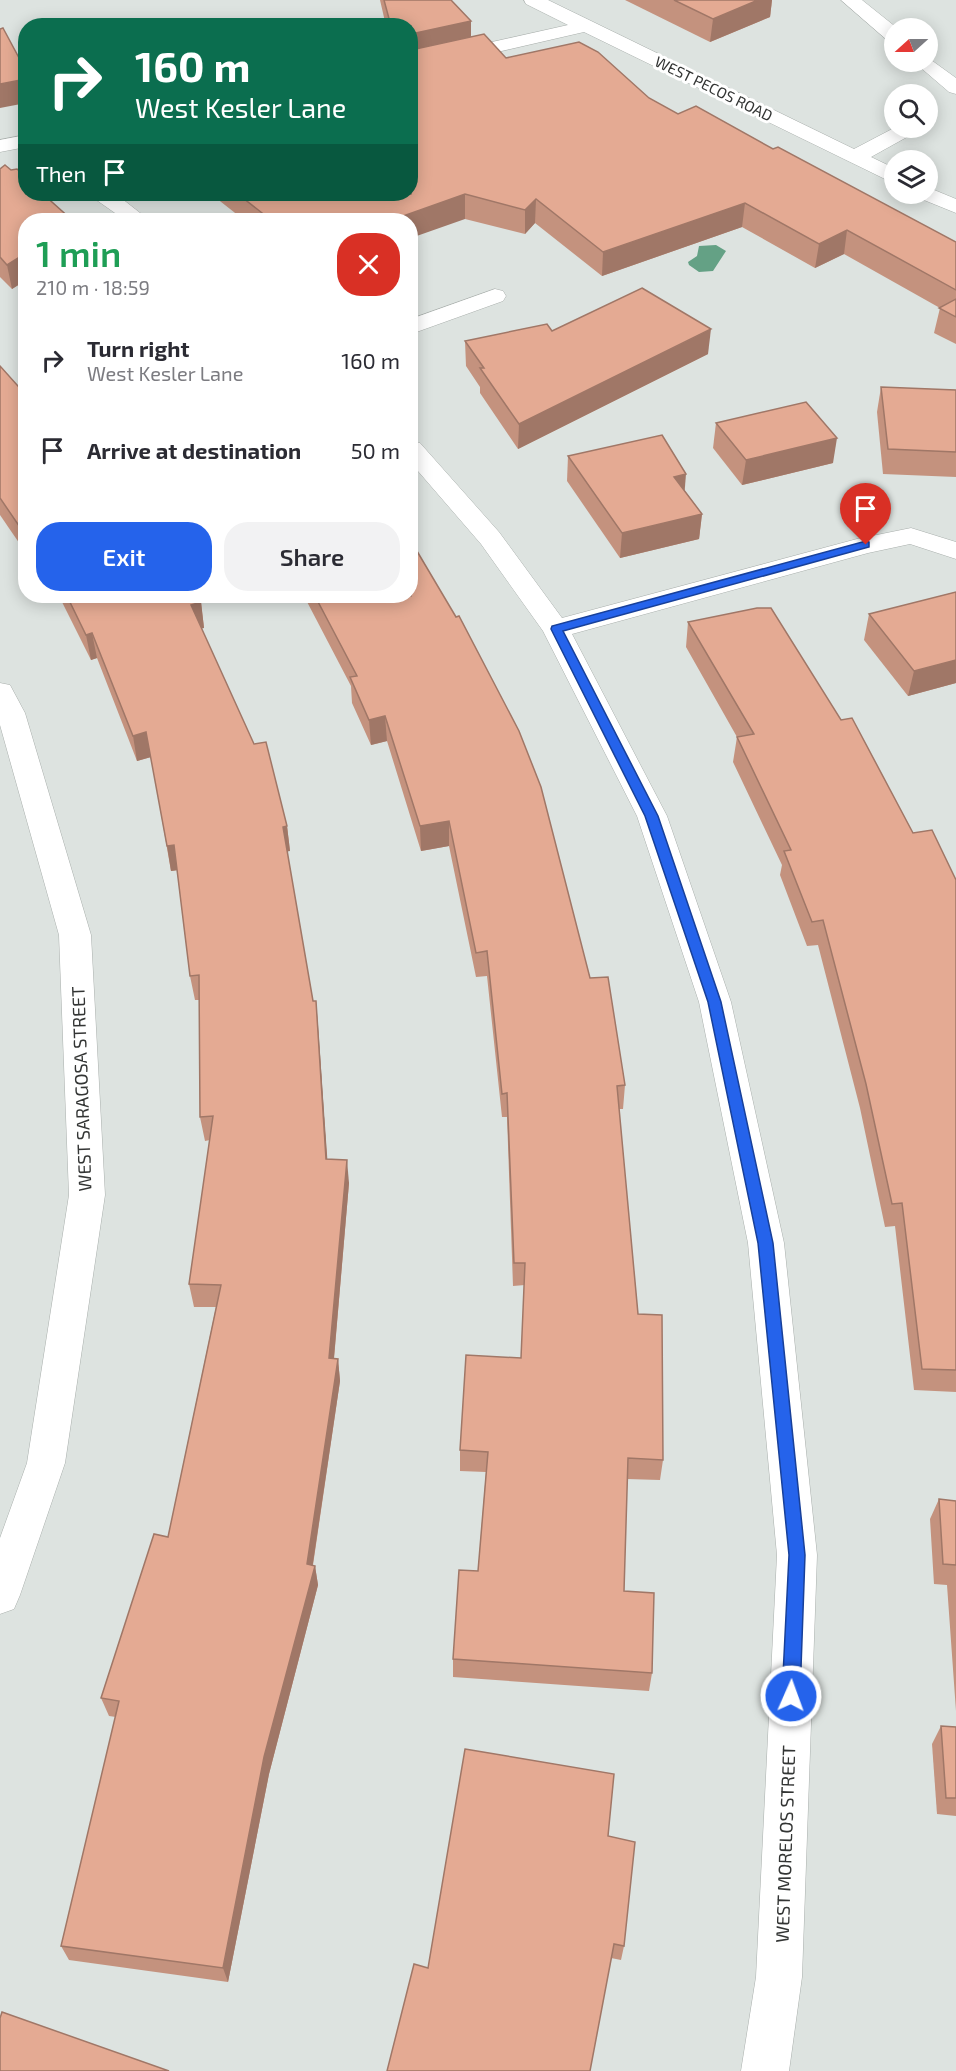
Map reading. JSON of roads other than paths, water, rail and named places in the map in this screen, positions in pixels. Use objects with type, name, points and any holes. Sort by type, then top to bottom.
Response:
[{"type":"street","name":"WEST PECOS ROAD","points":[[533,0],[884,172]]},
{"type":"street","points":[[850,0],[884,28]]},
{"type":"street","points":[[418,64],[587,26]]},
{"type":"street","points":[[936,72],[956,88]]},
{"type":"street","points":[[854,157],[890,138]]},
{"type":"street","points":[[0,146],[18,143]]},
{"type":"street","points":[[938,198],[956,207]]},
{"type":"street","points":[[112,201],[129,213]]},
{"type":"street","points":[[418,324],[495,296]]},
{"type":"street","name":"WEST MORELOS STREET","points":[[418,456],[490,538],[556,629],[652,816],[715,1002],[766,1243],[797,1555],[779,1977],[765,2071]]},
{"type":"street","points":[[556,629],[866,545],[911,536],[956,551]]},
{"type":"street","name":"WEST SARAGOSA STREET","points":[[0,692],[11,713],[75,935],[87,1195],[46,1462],[0,1595]]}]
